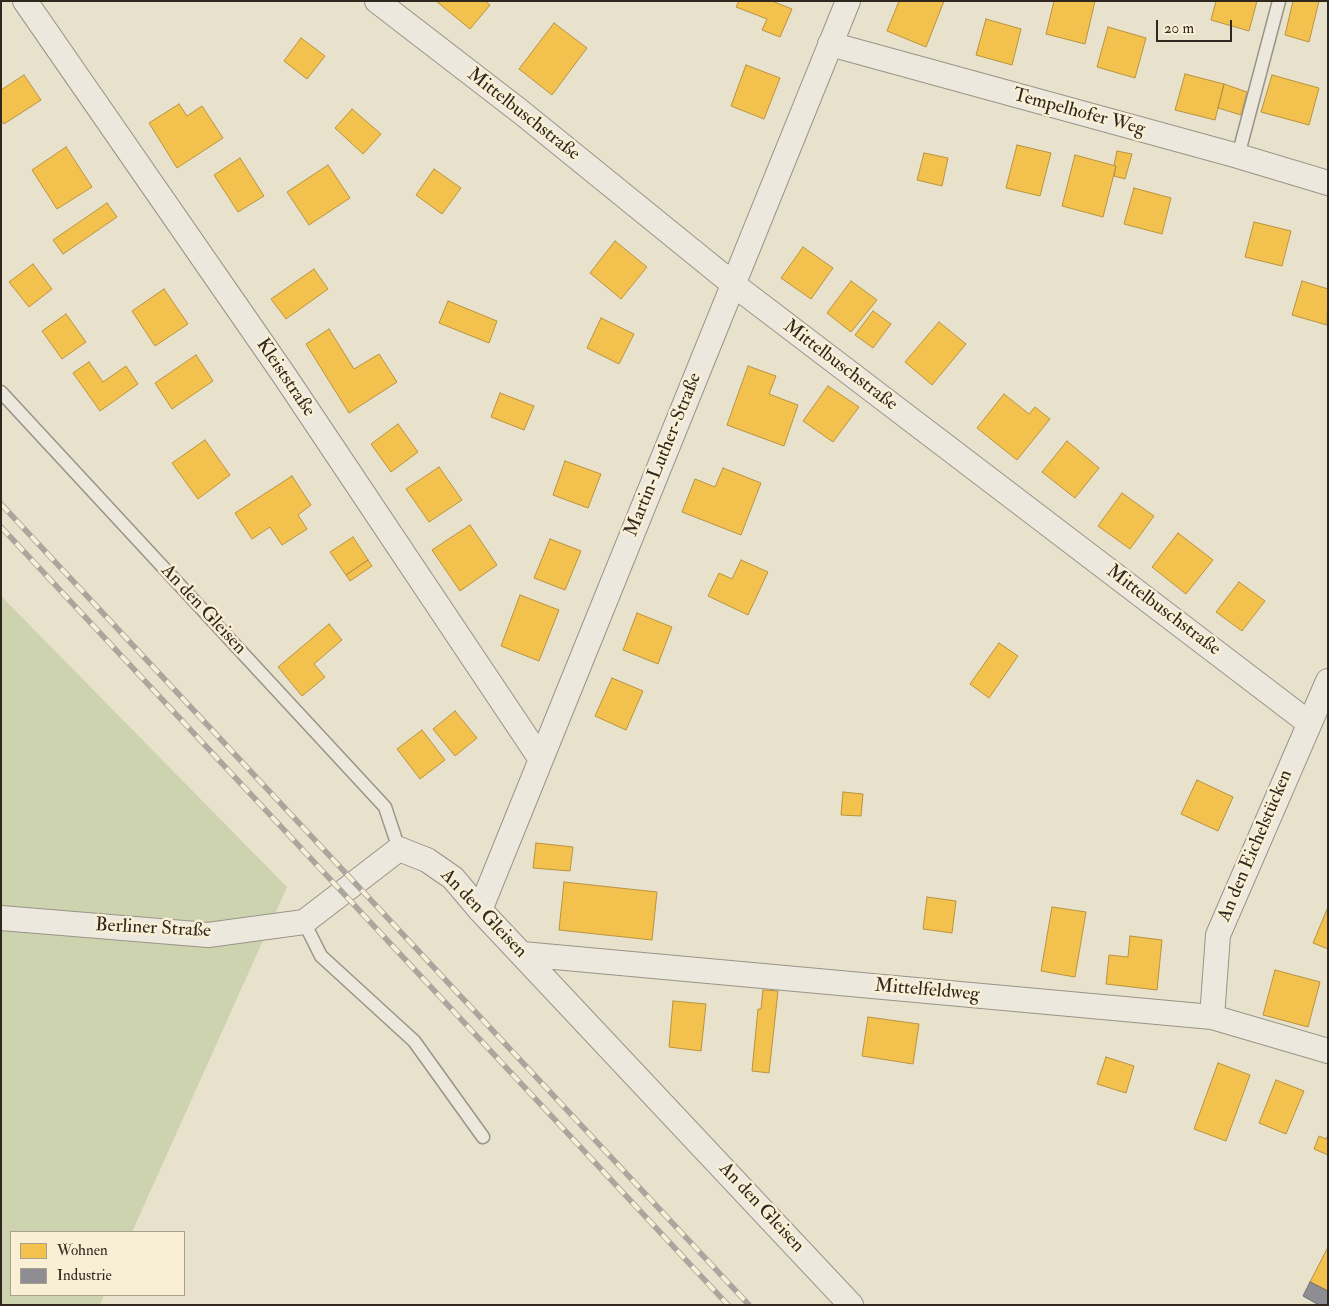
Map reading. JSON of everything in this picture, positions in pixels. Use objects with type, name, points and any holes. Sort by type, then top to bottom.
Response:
[{"type":"street","name":"Kleiststraße","points":[[26,1],[284,375],[540,758]]},
{"type":"street","name":"Mittelbuschstraße","points":[[377,1],[521,112],[733,284],[1309,723]]},
{"type":"street","name":"Martin-Luther-Straße","points":[[480,910],[848,1]]},
{"type":"street","name":"Tempelhofer Weg","points":[[830,44],[1238,156],[1328,183]]},
{"type":"street","name":"An den Eichelstücken","points":[[1212,1017],[1218,935],[1328,681]]},
{"type":"street","name":"An den Gleisen","points":[[400,849],[427,860],[453,878],[480,910],[851,1305]]},
{"type":"street","name":"Berliner Straße","points":[[1,918],[208,935],[304,922],[400,849]]},
{"type":"street","name":"Mittelfeldweg","points":[[522,954],[1212,1017],[1328,1051]]},
{"type":"lane","points":[[1238,156],[1278,1]]},
{"type":"lane","name":"An den Gleisen","points":[[1,392],[385,807],[400,849]]},
{"type":"lane","points":[[304,922],[321,956],[414,1041],[483,1137]]},
{"type":"green space","points":[[1,596],[287,887],[132,1231],[10,1231],[10,1296],[104,1296],[100,1305],[1,1305]]},
{"type":"building: Wohnen","points":[[436,1],[485,1],[490,5],[470,29]]},
{"type":"building: Wohnen","points":[[739,1],[772,1],[792,9],[780,37],[762,30],[767,19],[736,7]]},
{"type":"building: Wohnen","points":[[899,1],[944,1],[926,47],[887,31]]},
{"type":"building: Wohnen","points":[[1054,1],[1095,1],[1085,44],[1046,34]]},
{"type":"building: Wohnen","points":[[1216,1],[1257,1],[1249,31],[1211,20]]},
{"type":"building: Wohnen","points":[[1293,1],[1319,1],[1309,42],[1285,35]]},
{"type":"building: Wohnen","points":[[986,19],[1021,29],[1012,65],[976,55]]},
{"type":"building: Wohnen","points":[[554,23],[587,48],[552,95],[519,69]]},
{"type":"building: Wohnen","points":[[1108,27],[1146,38],[1135,78],[1097,67]]},
{"type":"building: Wohnen","points":[[301,38],[325,56],[307,79],[284,61]]},
{"type":"building: Wohnen","points":[[746,65],[780,78],[764,119],[731,106]]},
{"type":"building: Wohnen","points":[[1185,74],[1224,84],[1215,120],[1175,110]]},
{"type":"building: Wohnen","points":[[24,75],[41,100],[4,124],[1,120],[1,90]]},
{"type":"building: Wohnen","points":[[1272,75],[1319,88],[1309,125],[1261,112]]},
{"type":"building: Wohnen","points":[[1224,84],[1247,92],[1241,115],[1218,108]]},
{"type":"building: Wohnen","points":[[179,104],[187,116],[202,106],[223,138],[177,168],[149,123]]},
{"type":"building: Wohnen","points":[[352,109],[381,134],[363,154],[335,128]]},
{"type":"building: Wohnen","points":[[1017,145],[1051,153],[1040,196],[1006,188]]},
{"type":"building: Wohnen","points":[[66,147],[92,187],[57,209],[32,170]]},
{"type":"building: Wohnen","points":[[1117,151],[1132,154],[1125,179],[1114,176]]},
{"type":"building: Wohnen","points":[[924,153],[948,158],[942,186],[917,180]]},
{"type":"building: Wohnen","points":[[1075,155],[1116,166],[1103,217],[1062,206]]},
{"type":"building: Wohnen","points":[[240,158],[264,196],[238,212],[214,175]]},
{"type":"building: Wohnen","points":[[328,165],[350,198],[309,225],[287,192]]},
{"type":"building: Wohnen","points":[[434,169],[461,188],[442,214],[416,195]]},
{"type":"building: Wohnen","points":[[1134,188],[1171,198],[1162,234],[1124,224]]},
{"type":"building: Wohnen","points":[[107,203],[117,217],[63,254],[53,240]]},
{"type":"building: Wohnen","points":[[1254,222],[1291,231],[1282,266],[1245,257]]},
{"type":"building: Wohnen","points":[[615,241],[647,267],[621,299],[590,273]]},
{"type":"building: Wohnen","points":[[803,247],[833,268],[811,299],[781,278]]},
{"type":"building: Wohnen","points":[[33,264],[52,289],[29,307],[9,282]]},
{"type":"building: Wohnen","points":[[314,269],[328,289],[286,319],[271,299]]},
{"type":"building: Wohnen","points":[[851,281],[877,300],[851,332],[827,313]]},
{"type":"building: Wohnen","points":[[1302,281],[1328,289],[1327,325],[1292,315]]},
{"type":"building: Wohnen","points":[[164,289],[188,324],[155,346],[132,311]]},
{"type":"building: Wohnen","points":[[448,301],[497,321],[489,343],[439,323]]},
{"type":"building: Wohnen","points":[[873,311],[891,324],[873,348],[855,335]]},
{"type":"building: Wohnen","points":[[66,314],[86,342],[62,359],[42,331]]},
{"type":"building: Wohnen","points":[[601,318],[634,334],[619,364],[587,348]]},
{"type":"building: Wohnen","points":[[939,322],[966,344],[932,385],[905,362]]},
{"type":"building: Wohnen","points":[[329,329],[354,369],[379,354],[397,382],[349,413],[306,344]]},
{"type":"building: Wohnen","points":[[196,355],[213,381],[172,409],[155,383]]},
{"type":"building: Wohnen","points":[[89,362],[103,382],[126,366],[138,384],[100,411],[73,373]]},
{"type":"building: Wohnen","points":[[748,366],[776,376],[769,394],[798,405],[784,446],[727,425]]},
{"type":"building: Wohnen","points":[[828,386],[859,407],[833,442],[803,421]]},
{"type":"building: Wohnen","points":[[500,393],[534,406],[524,430],[491,417]]},
{"type":"building: Wohnen","points":[[1004,394],[1029,414],[1035,407],[1050,419],[1017,460],[977,428]]},
{"type":"building: Wohnen","points":[[398,424],[418,452],[391,472],[371,444]]},
{"type":"building: Wohnen","points":[[205,440],[230,475],[198,499],[172,463]]},
{"type":"building: Wohnen","points":[[1067,441],[1099,468],[1075,498],[1042,472]]},
{"type":"building: Wohnen","points":[[565,461],[601,474],[588,508],[553,495]]},
{"type":"building: Wohnen","points":[[439,467],[462,500],[429,522],[406,489]]},
{"type":"building: Wohnen","points":[[723,468],[761,483],[741,535],[682,512],[695,479],[715,487]]},
{"type":"building: Wohnen","points":[[292,476],[311,505],[298,515],[307,529],[282,545],[270,527],[252,539],[235,513]]},
{"type":"building: Wohnen","points":[[1122,493],[1154,516],[1130,549],[1098,526]]},
{"type":"building: Wohnen","points":[[470,525],[497,565],[460,591],[432,550]]},
{"type":"building: Wohnen","points":[[1178,533],[1213,560],[1186,594],[1152,567]]},
{"type":"building: Wohnen","points":[[353,537],[368,560],[346,575],[330,552]]},
{"type":"building: Wohnen","points":[[550,539],[581,551],[565,590],[534,578]]},
{"type":"building: Wohnen","points":[[368,560],[372,566],[350,581],[346,575]]},
{"type":"building: Wohnen","points":[[741,560],[768,572],[748,615],[708,596],[719,573],[732,579]]},
{"type":"building: Wohnen","points":[[1239,582],[1265,601],[1242,631],[1216,612]]},
{"type":"building: Wohnen","points":[[520,595],[559,610],[539,661],[501,646]]},
{"type":"building: Wohnen","points":[[637,613],[672,627],[658,664],[623,650]]},
{"type":"building: Wohnen","points":[[329,624],[342,640],[314,664],[325,677],[302,696],[278,667]]},
{"type":"building: Wohnen","points":[[999,643],[1018,656],[989,698],[970,684]]},
{"type":"building: Wohnen","points":[[612,678],[643,691],[626,730],[595,716]]},
{"type":"building: Wohnen","points":[[455,711],[477,738],[455,756],[433,729]]},
{"type":"building: Wohnen","points":[[422,730],[445,760],[420,779],[397,749]]},
{"type":"building: Wohnen","points":[[1197,780],[1233,797],[1218,831],[1181,814]]},
{"type":"building: Wohnen","points":[[843,792],[863,794],[861,816],[841,815]]},
{"type":"building: Wohnen","points":[[536,843],[573,847],[570,871],[533,868]]},
{"type":"building: Wohnen","points":[[564,882],[657,892],[652,940],[559,930]]},
{"type":"building: Wohnen","points":[[927,897],[956,901],[952,933],[923,929]]},
{"type":"building: Wohnen","points":[[1052,907],[1086,912],[1075,977],[1041,971]]},
{"type":"building: Wohnen","points":[[1328,907],[1328,949],[1313,943]]},
{"type":"building: Wohnen","points":[[1130,936],[1162,940],[1157,990],[1106,984],[1109,955],[1128,957]]},
{"type":"building: Wohnen","points":[[1275,970],[1320,982],[1308,1027],[1263,1015]]},
{"type":"building: Wohnen","points":[[763,990],[778,991],[769,1073],[752,1071],[758,1009],[761,1009]]},
{"type":"building: Wohnen","points":[[673,1001],[706,1004],[701,1051],[669,1047]]},
{"type":"building: Wohnen","points":[[868,1017],[919,1024],[913,1064],[862,1056]]},
{"type":"building: Wohnen","points":[[1106,1057],[1134,1066],[1126,1093],[1097,1084]]},
{"type":"building: Wohnen","points":[[1218,1063],[1250,1075],[1226,1141],[1194,1129]]},
{"type":"building: Wohnen","points":[[1276,1080],[1304,1091],[1286,1134],[1259,1123]]},
{"type":"building: Wohnen","points":[[1328,1135],[1328,1155],[1314,1149],[1319,1136],[1326,1139]]},
{"type":"building: Wohnen","points":[[1328,1247],[1328,1291],[1310,1282]]},
{"type":"building: Industrie","points":[[1310,1282],[1328,1291],[1328,1305],[1319,1305],[1303,1296]]},
{"type":"railway","points":[[1,504],[749,1305]]},
{"type":"railway","points":[[1,527],[728,1305]]}]
